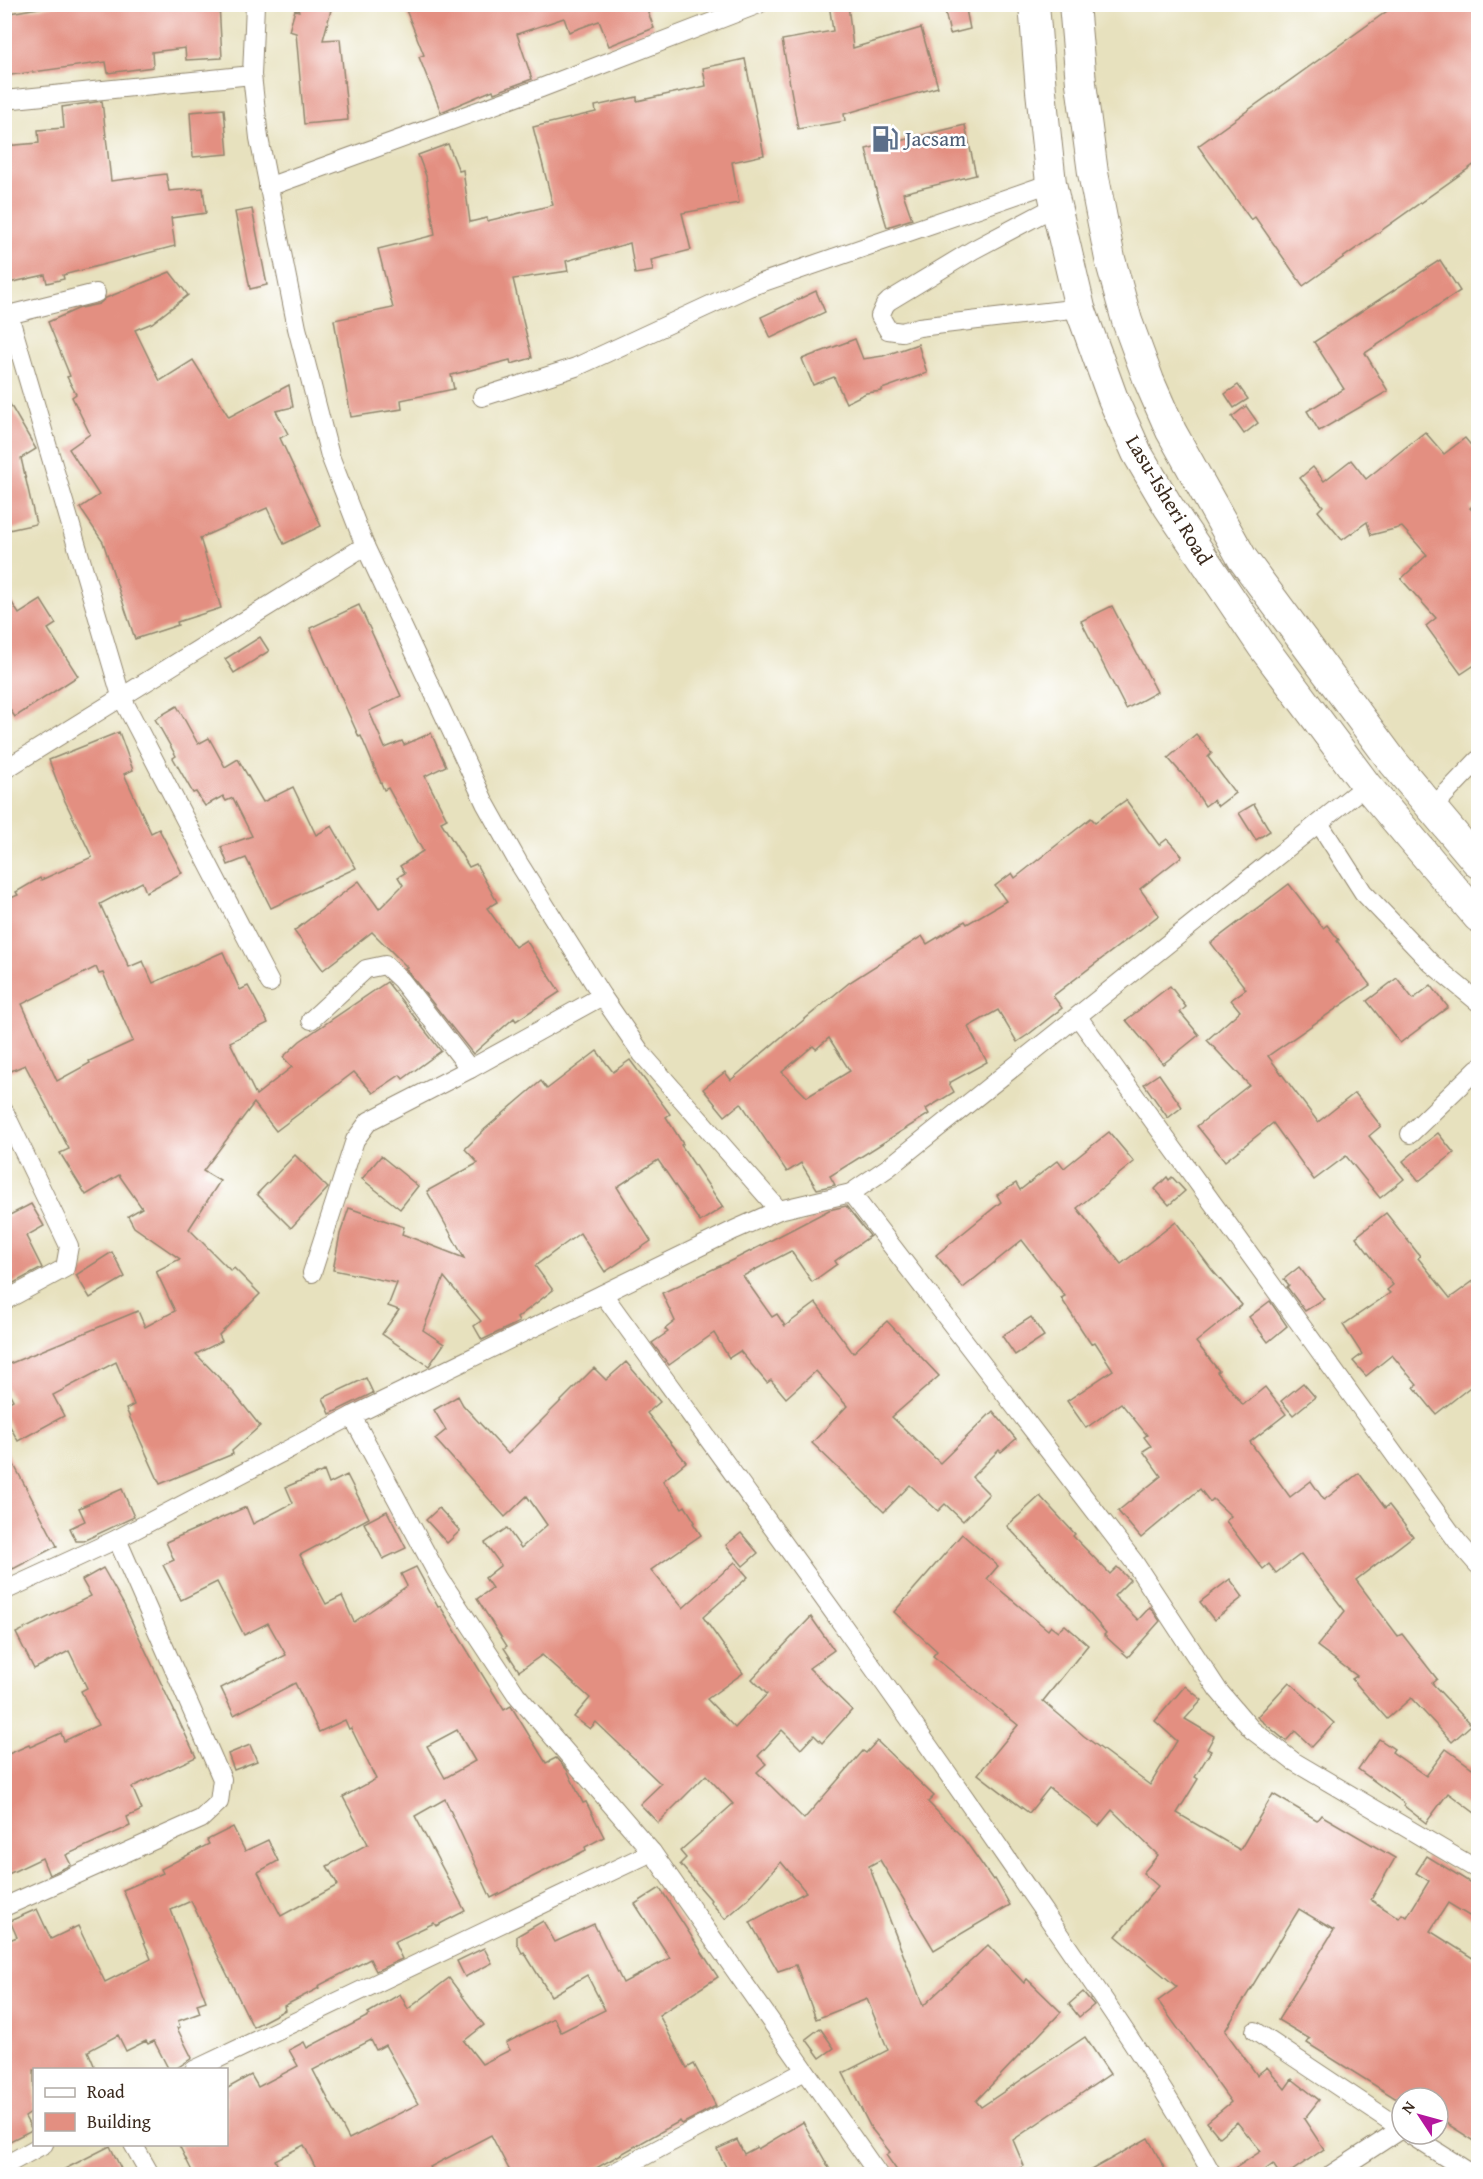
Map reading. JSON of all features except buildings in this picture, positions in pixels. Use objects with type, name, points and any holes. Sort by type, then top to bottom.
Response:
[{"type":"main road","name":"Lasu-Isheri Road","points":[[1034,4],[1053,194],[1080,308],[1113,399],[1137,453],[1168,506],[1263,647],[1366,785],[1479,917]]},
{"type":"main road","name":"Lasu-Isheri Road","points":[[1074,4],[1081,83],[1093,172],[1110,259],[1127,321],[1149,381],[1171,431],[1242,558],[1393,762],[1479,863]]},
{"type":"street","points":[[255,4],[252,75],[259,138],[268,187],[297,328],[330,456],[365,546],[485,803],[518,862],[602,996],[642,1054],[779,1210]]},
{"type":"street","points":[[268,187],[552,84],[759,4]]},
{"type":"street","points":[[4,100],[252,75]]},
{"type":"street","points":[[1053,194],[973,250],[889,301],[880,316],[888,330],[902,332],[920,327],[1080,308]]},
{"type":"street","points":[[482,396],[576,368],[749,287],[1053,194]]},
{"type":"street","points":[[96,293],[7,315],[121,696],[270,983]]},
{"type":"street","points":[[7,764],[365,546]]},
{"type":"street","points":[[1432,808],[1479,760]]},
{"type":"street","points":[[4,1591],[117,1539],[352,1416],[734,1230],[779,1210],[851,1193],[889,1167],[1366,785]]},
{"type":"street","points":[[1319,823],[1363,892],[1431,963],[1479,1002]]},
{"type":"street","points":[[312,1020],[366,969],[385,965],[401,980],[470,1069]]},
{"type":"street","points":[[312,1273],[356,1140],[369,1121],[470,1069],[602,996]]},
{"type":"street","points":[[1078,1017],[1457,1541],[1479,1565]]},
{"type":"street","points":[[1410,1134],[1479,1068]]},
{"type":"street","points":[[4,1110],[69,1246],[65,1268],[4,1301]]},
{"type":"street","points":[[851,1193],[1134,1562],[1218,1690],[1252,1730],[1293,1761],[1479,1870]]},
{"type":"street","points":[[603,1294],[907,1714],[1131,2040],[1188,2130],[1212,2175]]},
{"type":"street","points":[[352,1416],[440,1579],[516,1694],[652,1852],[878,2175]]},
{"type":"street","points":[[4,1907],[201,1819],[219,1802],[222,1779],[117,1539]]},
{"type":"street","points":[[198,2068],[652,1852]]},
{"type":"street","points":[[1255,2031],[1390,2122]]},
{"type":"street","points":[[612,2175],[805,2071]]},
{"type":"street","points":[[1332,2175],[1390,2140]]},
{"type":"street","points":[[4,2166],[42,2146]]},
{"type":"street","points":[[134,2146],[150,2175]]},
{"type":"street","points":[[1427,2146],[1472,2175]]},
{"type":"place","name":"Jacsam","points":[[885,139]]}]
